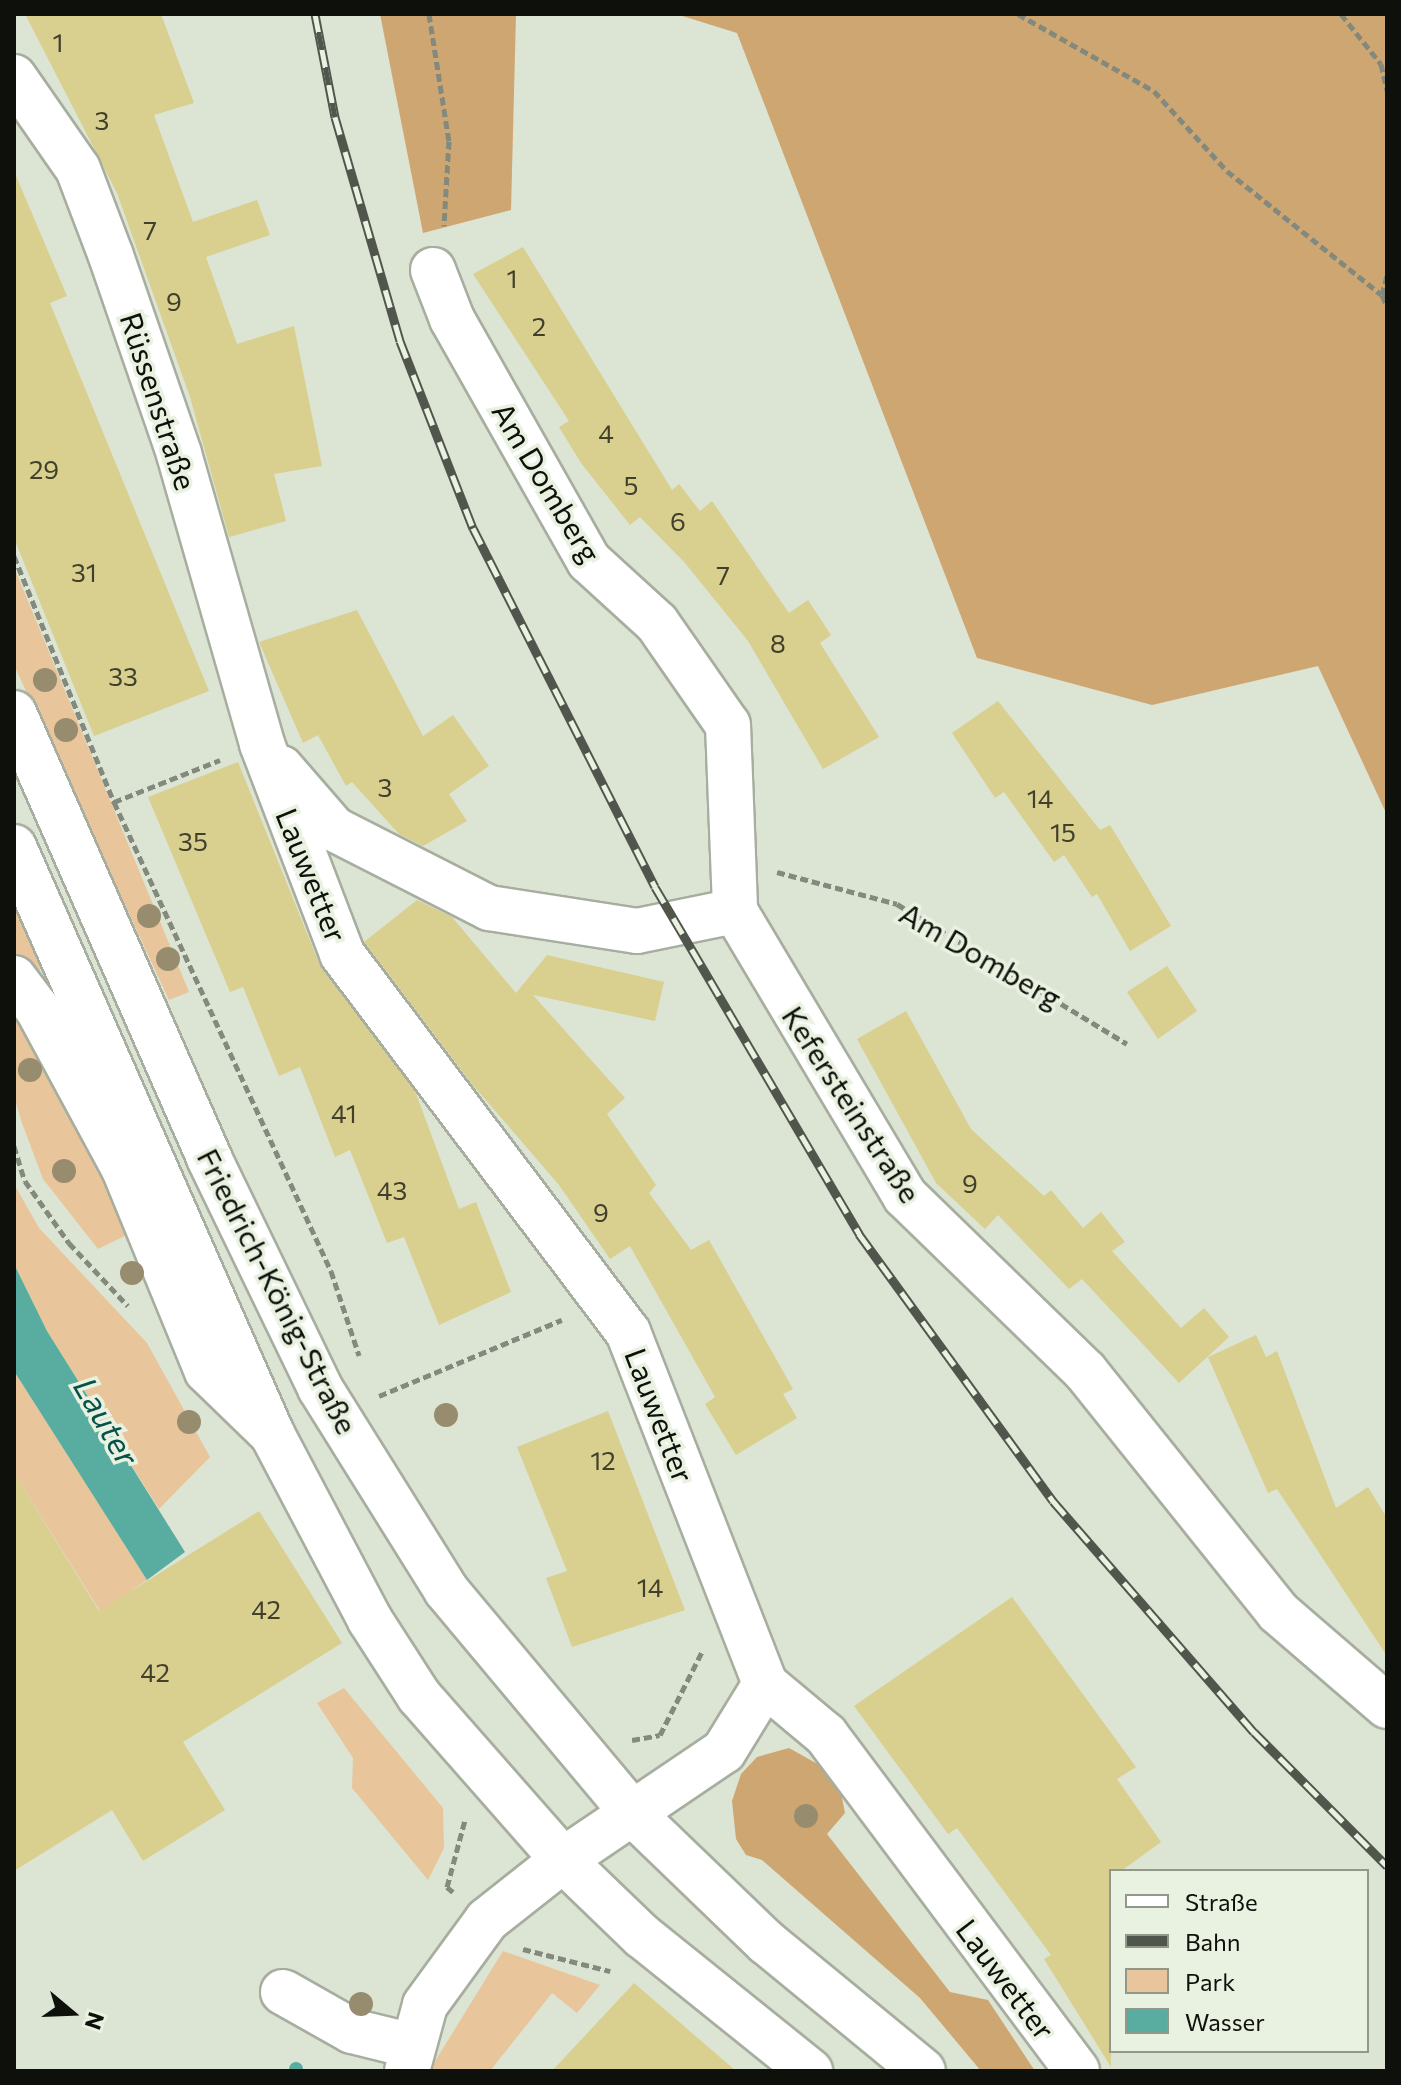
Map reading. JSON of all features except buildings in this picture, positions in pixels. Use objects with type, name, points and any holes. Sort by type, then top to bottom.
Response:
[{"type":"street","name":"Rüssenstraße","points":[[14,77],[78,169],[111,256],[179,454],[262,744]]},
{"type":"street","name":"Am Domberg","points":[[433,270],[467,346],[589,561],[657,623],[728,725],[737,853],[735,911]]},
{"type":"street","name":"Friedrich-König-Straße","points":[[14,713],[209,1158],[320,1388],[446,1590],[633,1814],[766,1942],[923,2071]]},
{"type":"street","points":[[262,744],[334,829],[489,908],[637,931],[735,911]]},
{"type":"street","name":"Lauwetter","points":[[262,744],[342,954],[628,1332],[765,1684],[826,1735],[1007,1983],[1077,2071]]},
{"type":"street","name":"Friedrich-König-Straße","points":[[14,847],[272,1434],[370,1620],[419,1696],[563,1860],[642,1936],[810,2071]]},
{"type":"street","name":"Kefersteinstraße","points":[[735,911],[905,1196],[1085,1371],[1278,1612],[1387,1706]]},
{"type":"street","points":[[14,978],[37,1008],[124,1169],[207,1371],[272,1434]]},
{"type":"street","points":[[283,1992],[408,2058],[425,2005],[487,1920],[563,1860],[724,1751],[765,1684]]},
{"type":"path","points":[[429,14],[449,141],[445,221],[433,270]]},
{"type":"path","points":[[1018,14],[1154,91],[1227,171],[1382,295],[1387,306]]},
{"type":"path","points":[[1341,14],[1381,64],[1387,91]]},
{"type":"path","points":[[1382,295],[1387,275]]},
{"type":"path","points":[[14,556],[114,802],[331,1271],[361,1361]]},
{"type":"path","points":[[114,802],[262,744]]},
{"type":"path","name":"Am Domberg","points":[[737,853],[767,870],[897,904],[1127,1044]]},
{"type":"path","points":[[14,1146],[25,1181],[120,1298]]},
{"type":"path","points":[[378,1396],[607,1302]]},
{"type":"path","points":[[372,1386],[385,1410]]},
{"type":"path","points":[[619,1732],[632,1740],[660,1735],[729,1591]]},
{"type":"green space","points":[[14,567],[189,992],[169,1000],[14,665]]},
{"type":"green space","points":[[14,895],[45,963],[34,977],[14,958]]},
{"type":"green space","points":[[14,998],[139,1229],[98,1249],[43,1179],[22,1123],[14,1096]]},
{"type":"green space","points":[[14,1184],[39,1228],[147,1343],[210,1457],[159,1509],[47,1331],[14,1264]]},
{"type":"green space","points":[[14,1371],[147,1580],[132,1590],[145,1612],[113,1632],[14,1473]]},
{"type":"green space","points":[[344,1688],[443,1808],[444,1848],[428,1880],[352,1788],[353,1758],[317,1703]]},
{"type":"green space","points":[[503,1951],[600,1985],[577,2013],[552,1993],[490,2071],[429,2071]]},
{"type":"shaded area","points":[[380,14],[516,14],[511,210],[423,233]]},
{"type":"shaded area","points":[[676,14],[1387,14],[1387,815],[1318,666],[1152,705],[977,658],[737,33]]},
{"type":"shaded area","points":[[789,1748],[830,1771],[840,1788],[845,1813],[827,1834],[950,1992],[988,2000],[1035,2071],[981,2071],[920,1998],[762,1860],[746,1855],[736,1839],[732,1801],[741,1774],[757,1757]]},
{"type":"water","points":[[14,1264],[47,1331],[185,1552],[147,1580],[14,1371]]},
{"type":"railway","points":[[315,14],[335,117],[400,341],[473,528],[655,887],[859,1234],[1053,1501],[1254,1732],[1387,1866]]},
{"type":"water label","name":"Lauter","points":[[107,1421]]}]
